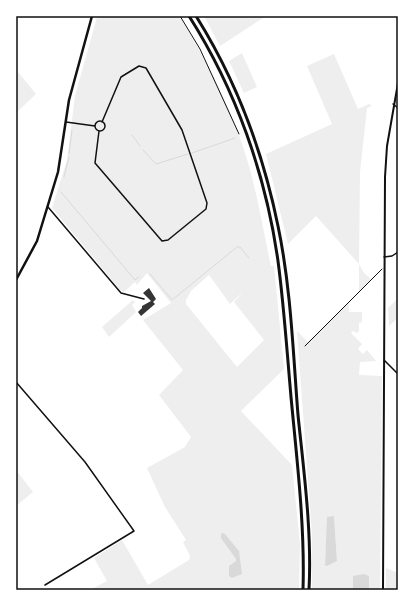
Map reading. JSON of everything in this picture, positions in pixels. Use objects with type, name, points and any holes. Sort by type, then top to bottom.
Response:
[{"type":"highway","points":[[189,16],[212,56],[237,110],[257,164],[273,229],[282,289],[302,526],[303,590]]},
{"type":"highway","points":[[196,16],[228,74],[247,119],[262,162],[278,227],[287,287],[303,459],[309,543],[309,590]]},
{"type":"main road","points":[[16,280],[35,245],[58,172],[71,88],[92,16]]},
{"type":"street","points":[[139,66],[146,68],[182,130],[207,202],[206,209],[168,240],[162,241],[96,163],[99,131],[96,130],[95,126],[98,122],[102,122],[123,75],[139,66]]},
{"type":"street","points":[[382,590],[384,257],[387,146],[393,104],[398,83]]},
{"type":"street","points":[[393,104],[398,108]]},
{"type":"street","points":[[66,122],[95,126]]},
{"type":"street","points":[[99,131],[105,128],[104,123],[102,122]]},
{"type":"street","points":[[47,205],[121,293],[144,300]]},
{"type":"street","points":[[384,257],[392,256],[398,252]]},
{"type":"street","points":[[384,360],[398,374]]},
{"type":"street","points":[[16,382],[85,462],[134,531],[45,586]]},
{"type":"path","points":[[180,16],[200,49],[239,134]]},
{"type":"path","points":[[305,346],[384,267]]},
{"type":"shaded area","points":[[179,16],[209,67],[226,102],[240,138],[260,211],[271,266],[274,266],[284,369],[241,411],[292,465],[300,544],[299,590],[90,590],[107,581],[94,558],[122,540],[148,585],[189,560],[190,556],[183,542],[186,540],[165,507],[147,468],[185,447],[191,437],[159,395],[183,370],[143,320],[171,303],[147,273],[137,285],[135,282],[124,292],[121,291],[52,208],[67,160],[75,96],[97,17]],"holes":[[[209,275],[230,304],[243,292],[234,302],[264,340],[237,367],[186,304],[186,300],[191,291]]]},
{"type":"shaded area","points":[[204,16],[266,16],[220,46]]},
{"type":"shaded area","points":[[242,53],[257,87],[244,93],[229,61]]},
{"type":"shaded area","points":[[334,54],[358,109],[369,104],[372,106],[367,108],[360,172],[359,264],[316,216],[288,244],[266,154],[332,124],[307,66]]},
{"type":"shaded area","points":[[18,72],[36,94],[16,113],[16,73]]},
{"type":"shaded area","points":[[359,264],[364,273],[371,279],[359,292]]},
{"type":"shaded area","points":[[398,298],[398,318],[389,326],[388,308]]},
{"type":"shaded area","points":[[133,300],[135,302],[132,305],[136,312],[109,337],[102,327]]},
{"type":"shaded area","points":[[349,302],[349,312],[362,312],[362,322],[359,323],[359,331],[357,333],[353,331],[351,333],[362,344],[358,349],[363,354],[367,350],[376,361],[360,362],[359,375],[382,376],[380,590],[312,590],[312,535],[297,331],[308,342]],"holes":[[[334,516],[337,561],[325,565],[327,526]]]},
{"type":"shaded area","points":[[16,470],[33,492],[16,506]]},
{"type":"shaded area","points":[[334,516],[337,561],[327,566],[325,565],[327,517]]},
{"type":"shaded area","points":[[224,533],[239,551],[242,574],[232,578],[229,576],[229,566],[236,561],[236,559],[221,538],[221,534]]},
{"type":"shaded area","points":[[386,568],[398,573],[398,590],[386,590]]},
{"type":"shaded area","points":[[364,574],[369,576],[369,590],[353,590],[353,576]]},
{"type":"building","points":[[149,288],[156,299],[153,302],[155,304],[141,316],[138,312],[142,306],[151,301],[143,293]]},
{"type":"waterway","points":[[69,154],[72,130]]},
{"type":"waterway","points":[[132,135],[140,146]]},
{"type":"waterway","points":[[192,153],[235,138]]},
{"type":"waterway","points":[[143,150],[156,164],[188,154]]},
{"type":"waterway","points":[[64,177],[69,157]]},
{"type":"waterway","points":[[61,192],[135,280],[139,277]]},
{"type":"waterway","points":[[150,274],[172,300],[237,247],[240,247],[249,258]]}]
